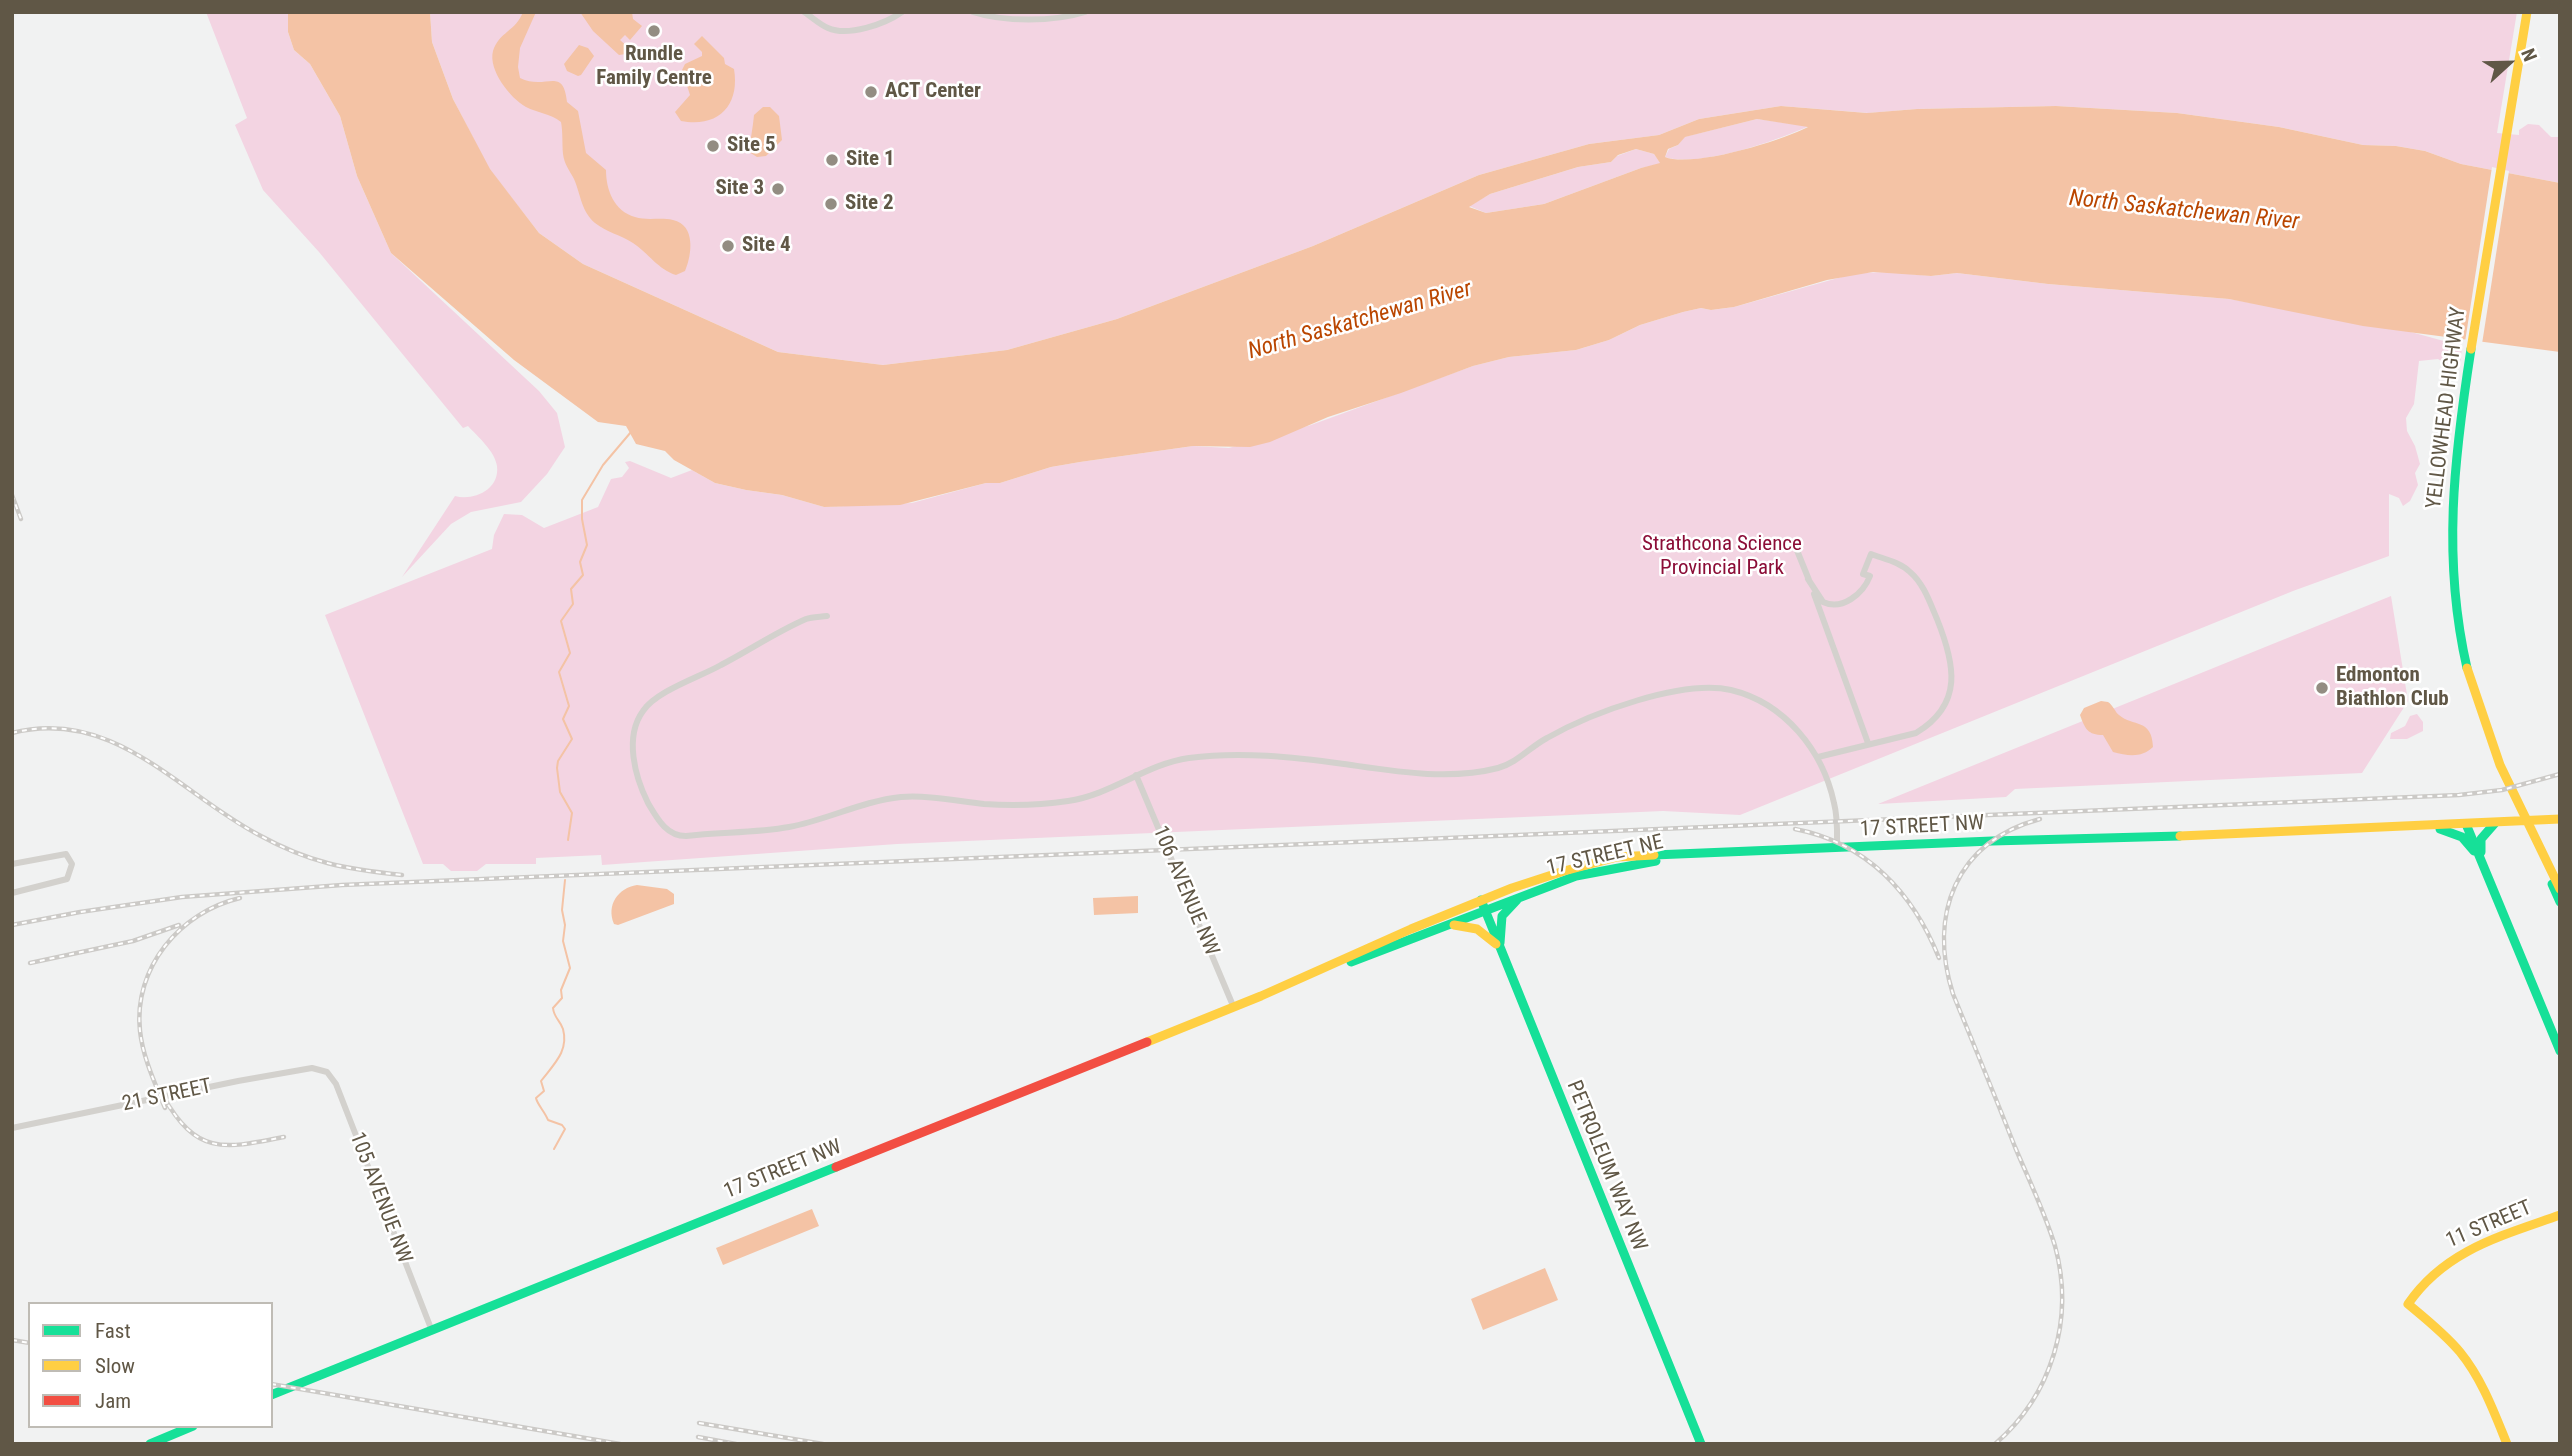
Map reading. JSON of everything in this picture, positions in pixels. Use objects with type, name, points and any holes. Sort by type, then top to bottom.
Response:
[{"type":"main road","name":"YELLOWHEAD HIGHWAY","points":[[2527,12],[2507,122],[2452,478],[2452,574],[2459,633],[2483,723],[2504,776],[2560,889]]},
{"type":"main road","name":"17 STREET NW","points":[[1308,977],[1386,940],[1483,905],[1573,867],[1617,857],[2556,819]]},
{"type":"main road","points":[[2485,867],[2479,846],[2488,828],[2497,822]]},
{"type":"main road","points":[[2466,824],[2560,1051]]},
{"type":"main road","points":[[2430,826],[2462,837],[2485,867]]},
{"type":"main road","points":[[2531,832],[2560,902]]},
{"type":"main road","name":"17 STREET NE","points":[[1524,894],[1576,876],[1695,854]]},
{"type":"main road","points":[[1499,948],[1502,916],[1524,894]]},
{"type":"main road","name":"17 STREET NW","points":[[1483,905],[1524,894]]},
{"type":"main road","points":[[1448,925],[1483,905]]},
{"type":"main road","name":"PETROLEUM WAY NW","points":[[1483,905],[1701,1444]]},
{"type":"main road","points":[[1448,925],[1466,925],[1480,930],[1499,948]]},
{"type":"main road","name":"17 STREET NW","points":[[273,1394],[1308,977],[1448,925]]},
{"type":"main road","name":"11 STREET","points":[[2507,1444],[2484,1388],[2472,1367],[2441,1332],[2408,1304],[2424,1283],[2445,1263],[2560,1214]]},
{"type":"main road","points":[[150,1444],[188,1428]]},
{"type":"street","points":[[804,12],[826,27],[841,31],[879,25],[902,12]]},
{"type":"street","points":[[973,12],[997,17],[1053,19],[1085,12]]},
{"type":"street","points":[[1794,543],[1868,744]]},
{"type":"street","points":[[1808,579],[1823,602],[1837,604],[1848,601],[1863,590],[1870,576],[1863,574],[1871,554],[1899,565],[1913,574],[1928,597],[1943,634],[1952,669],[1952,686],[1944,708],[1936,719],[1916,733],[1818,757]]},
{"type":"street","points":[[827,616],[809,618],[770,636],[724,664],[660,696],[643,710],[634,730],[638,780],[656,817],[670,832],[686,836],[790,827],[869,803],[900,797],[942,798],[999,805],[1070,801],[1093,794],[1155,766],[1191,758],[1282,757],[1408,772],[1479,772],[1508,764],[1547,738],[1587,718],[1674,690],[1697,687],[1729,690],[1756,699],[1802,735],[1818,757],[1834,802],[1837,848]]},
{"type":"street","name":"106 AVENUE NW","points":[[1136,775],[1234,1008]]},
{"type":"street","points":[[12,864],[66,854],[72,864],[67,878],[12,893]]},
{"type":"street","name":"21 STREET","points":[[12,1128],[238,1081],[312,1068],[323,1070]]},
{"type":"street","name":"105 AVENUE NW","points":[[323,1070],[336,1084],[432,1331]]},
{"type":"green space","points":[[206,12],[288,12],[288,32],[294,50],[310,64],[340,116],[357,176],[391,253],[539,391],[557,413],[565,447],[547,474],[521,502],[471,512],[451,524],[402,577],[455,496],[470,497],[490,487],[497,474],[496,460],[468,426],[463,428],[319,252],[263,190],[235,125],[247,118]]},
{"type":"green space","points":[[430,12],[2517,12],[2497,133],[2519,135],[2519,130],[2528,124],[2539,125],[2551,137],[2560,137],[2560,183],[2461,164],[2425,151],[2396,146],[2363,145],[2279,127],[2177,113],[2056,106],[1917,109],[1868,113],[1781,106],[1699,119],[1659,135],[1589,144],[1479,175],[1313,246],[1117,319],[1007,350],[883,365],[778,352],[583,264],[539,233],[489,169],[453,99],[432,42]]},
{"type":"green space","points":[[1757,119],[1809,126],[1777,139],[1717,156],[1697,159],[1665,157],[1669,149],[1678,145],[1684,137]]},
{"type":"green space","points":[[1636,149],[1654,154],[1661,164],[1641,168],[1544,204],[1486,213],[1469,206],[1490,194],[1578,167],[1611,162],[1617,156]]},
{"type":"green space","name":"Strathcona Science Provincial Park","points":[[1889,272],[1931,276],[1957,273],[2048,284],[2229,299],[2400,329],[2462,346],[2460,365],[2446,364],[2438,359],[2419,361],[2414,404],[2406,418],[2407,431],[2420,464],[2415,473],[2418,485],[2410,501],[2403,506],[2399,498],[2389,494],[2389,556],[2293,591],[1740,815],[1663,811],[897,844],[602,865],[601,855],[536,858],[536,864],[486,864],[477,871],[451,871],[443,864],[423,864],[325,615],[492,549],[494,535],[504,514],[522,515],[544,528],[598,507],[611,479],[622,477],[629,468],[625,462],[630,461],[671,478],[692,470],[715,483],[782,495],[824,507],[912,503],[986,483],[1000,483],[1051,467],[1193,446],[1229,448],[1311,425],[1473,366],[1509,357],[1576,350],[1609,340],[1640,325],[1683,312],[1701,308],[1711,310],[1734,307],[1856,273]]},
{"type":"green space","points":[[2391,596],[2408,701],[2362,773],[2015,789],[2006,797],[1878,804]]},
{"type":"green space","points":[[2417,714],[2423,722],[2423,731],[2407,739],[2390,739],[2391,733],[2405,726],[2410,716]]},
{"type":"water","name":"North Saskatchewan River","points":[[288,12],[430,12],[432,42],[453,99],[490,169],[539,233],[583,264],[778,352],[883,365],[1007,350],[1117,319],[1313,246],[1479,175],[1589,144],[1659,135],[1699,119],[1781,106],[1867,113],[1917,109],[2056,106],[2177,113],[2279,127],[2363,145],[2396,146],[2425,151],[2461,164],[2560,183],[2560,352],[2363,326],[2229,299],[2048,284],[1957,273],[1931,276],[1873,272],[1827,280],[1734,307],[1711,310],[1701,308],[1683,312],[1640,325],[1609,340],[1576,350],[1509,357],[1473,366],[1328,417],[1270,442],[1250,447],[1193,446],[1051,467],[1000,483],[986,483],[900,505],[824,507],[782,495],[715,483],[674,460],[665,451],[636,444],[626,426],[598,422],[514,360],[391,253],[357,176],[340,116],[310,64],[294,50],[288,32]],"holes":[[[1757,119],[1808,127],[1758,146],[1715,156],[1695,159],[1665,157],[1668,149],[1678,145],[1685,137]],[[1636,149],[1654,154],[1660,163],[1544,204],[1486,213],[1469,207],[1490,194],[1578,167],[1611,162],[1618,155]]]},
{"type":"water","points":[[523,12],[536,12],[520,48],[520,78],[562,84],[567,102],[578,111],[586,153],[606,170],[610,192],[622,210],[640,218],[673,220],[686,228],[690,249],[685,271],[676,275],[670,273],[633,243],[604,229],[590,218],[565,161],[561,122],[526,107],[513,97],[502,83],[494,66],[493,51]]},
{"type":"water","points":[[580,12],[632,12],[633,19],[642,26],[630,40],[625,35],[620,40],[629,48],[626,54],[619,55],[593,31]]},
{"type":"water","points":[[702,36],[724,58],[725,64],[734,69],[734,93],[724,111],[716,117],[706,121],[681,121],[675,112],[690,95],[682,70],[685,64],[702,56],[702,52],[694,44]]},
{"type":"water","points":[[579,45],[588,48],[594,56],[578,76],[567,71],[564,64]]},
{"type":"water","points":[[763,107],[770,107],[779,116],[782,140],[766,156],[757,157],[749,152],[749,147],[754,115]]},
{"type":"water","points":[[2101,701],[2110,703],[2124,719],[2145,727],[2152,738],[2153,747],[2134,755],[2113,752],[2103,735],[2088,730],[2080,715],[2084,708]]},
{"type":"water","points":[[637,885],[667,889],[674,894],[674,904],[618,925],[614,924],[612,910],[615,898],[624,890]]},
{"type":"water","points":[[1138,896],[1138,913],[1094,915],[1093,898]]},
{"type":"water","points":[[812,1209],[819,1226],[723,1265],[716,1248]]},
{"type":"water","points":[[1545,1268],[1558,1300],[1483,1330],[1471,1299]]},
{"type":"pier","points":[[2492,167],[2509,171],[2482,344],[2465,342]]},
{"type":"waterway","points":[[568,840],[572,813],[560,792],[557,768],[558,761],[572,739],[563,719],[569,706],[559,672],[570,653],[561,621],[573,604],[571,589],[583,575],[580,562],[587,545],[582,500],[603,465],[631,432]]},
{"type":"waterway","points":[[554,1149],[565,1129],[562,1125],[548,1120],[536,1098],[544,1091],[541,1081],[559,1057],[564,1044],[563,1029],[553,1008],[562,998],[561,990],[570,968],[563,941],[565,880]]},
{"type":"railway","points":[[12,495],[21,519]]},
{"type":"railway","points":[[12,733],[49,728],[82,732],[114,743],[173,777],[230,817],[277,845],[328,863],[402,875]]},
{"type":"railway","points":[[12,925],[182,897],[342,885],[2459,795],[2502,790],[2560,774]]},
{"type":"railway","points":[[1995,1444],[2031,1403],[2054,1354],[2060,1328],[2061,1273],[2046,1221],[1953,994],[1946,965],[1944,937],[1947,910],[1955,886],[1969,864],[1987,845],[2011,830],[2040,819]]},
{"type":"railway","points":[[1795,829],[1844,846],[1884,874],[1916,912],[1939,958]]},
{"type":"railway","points":[[165,1108],[150,1070],[140,1031],[144,986],[165,946],[180,930],[218,905],[240,898]]},
{"type":"railway","points":[[30,963],[133,941],[179,925]]},
{"type":"railway","points":[[163,1096],[188,1129],[200,1139],[214,1144],[245,1144],[284,1137]]},
{"type":"railway","points":[[12,1340],[28,1343]]},
{"type":"railway","points":[[273,1384],[620,1444]]},
{"type":"railway","points":[[699,1423],[823,1444]]},
{"type":"railway","points":[[698,1437],[736,1444]]},
{"type":"traffic: fast","points":[[2467,668],[2455,588],[2453,508],[2471,349]]},
{"type":"traffic: fast","points":[[2481,852],[2481,839],[2495,823]]},
{"type":"traffic: fast","points":[[2466,824],[2560,1051]]},
{"type":"traffic: fast","points":[[2440,829],[2462,837],[2474,851]]},
{"type":"traffic: fast","points":[[1654,855],[2180,836]]},
{"type":"traffic: fast","points":[[1351,962],[1576,876],[1656,861]]},
{"type":"traffic: fast","points":[[2552,884],[2560,902]]},
{"type":"traffic: fast","points":[[1481,900],[1701,1444]]},
{"type":"traffic: fast","points":[[1500,943],[1502,916],[1517,900]]},
{"type":"traffic: fast","points":[[273,1394],[836,1167]]},
{"type":"traffic: fast","points":[[150,1444],[188,1428]]},
{"type":"traffic: slow","points":[[2471,349],[2527,12]]},
{"type":"traffic: slow","points":[[2467,668],[2500,765],[2560,889]]},
{"type":"traffic: slow","points":[[2180,836],[2560,819]]},
{"type":"traffic: slow","points":[[1147,1042],[1512,888],[1617,857],[1654,855]]},
{"type":"traffic: slow","points":[[1454,925],[1477,929],[1496,944]]},
{"type":"traffic: slow","points":[[2507,1444],[2487,1396],[2468,1362],[2448,1339],[2408,1304],[2439,1270],[2457,1258],[2496,1238],[2560,1215]]},
{"type":"traffic: jam","points":[[836,1167],[1147,1042]]},
{"type":"place","name":"Rundle Family Centre","points":[[654,31]]},
{"type":"place","name":"ACT Center","points":[[871,92]]},
{"type":"place","name":"Site 5","points":[[713,146]]},
{"type":"place","name":"Site 1","points":[[832,160]]},
{"type":"place","name":"Site 3","points":[[778,189]]},
{"type":"place","name":"Site 2","points":[[831,204]]},
{"type":"place","name":"Site 4","points":[[728,246]]},
{"type":"place","name":"Edmonton Biathlon Club","points":[[2322,688]]}]
